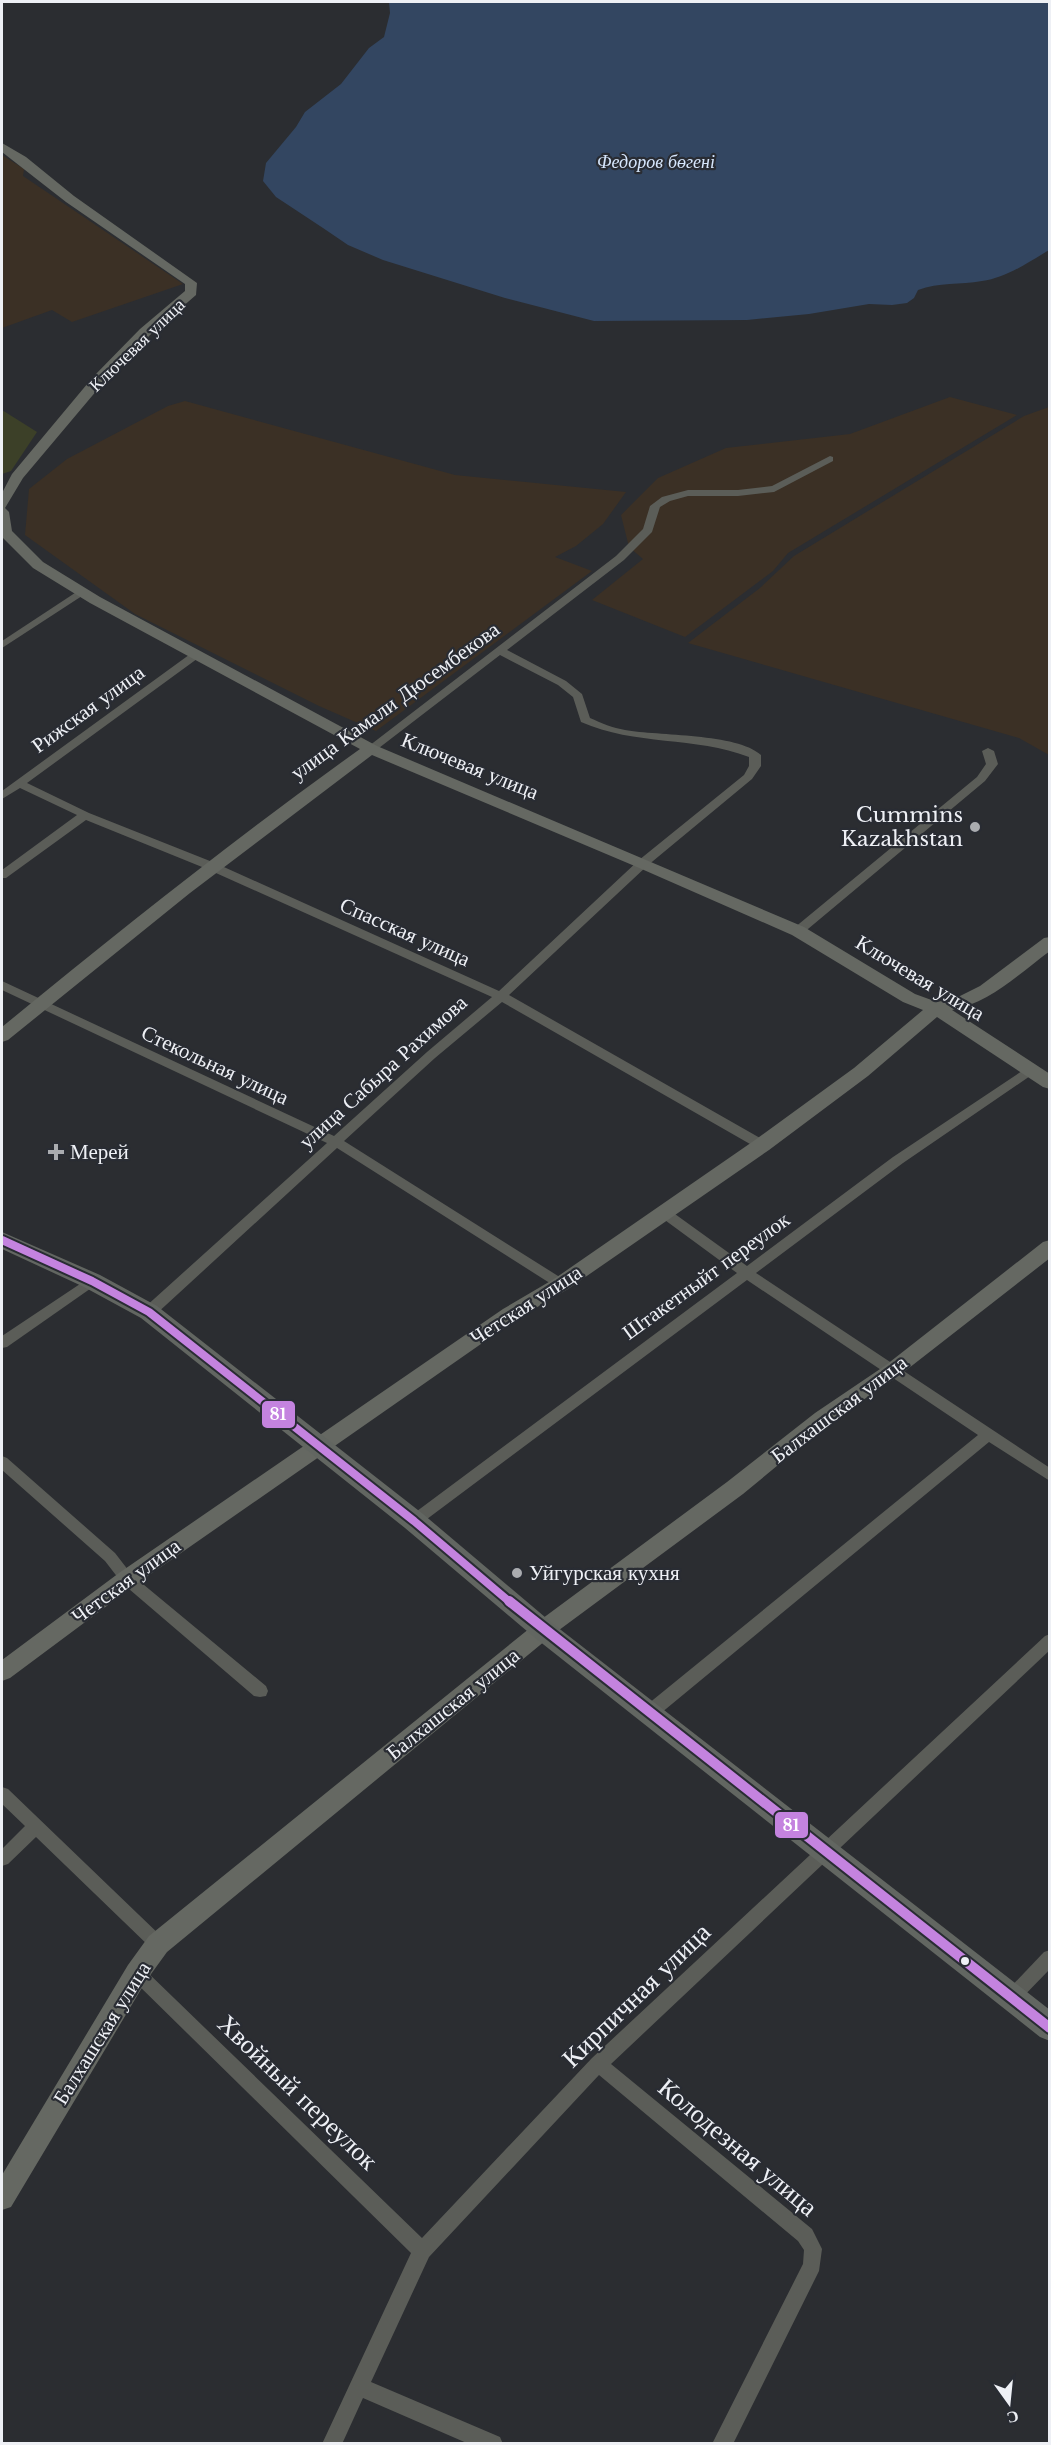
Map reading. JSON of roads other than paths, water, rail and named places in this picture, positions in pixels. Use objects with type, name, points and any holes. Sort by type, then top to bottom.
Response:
[{"type":"main road","points":[[2,1240],[92,1281],[149,1312],[414,1521],[543,1630],[825,1850],[1010,1999],[1050,2028]]},
{"type":"street","name":"Ключевая улица","points":[[2,147],[22,160],[70,199],[191,283],[191,292],[145,332],[98,381],[17,477],[2,505]]},
{"type":"street","name":"улица Камали Дюсембекова","points":[[2,1036],[211,866],[295,802],[371,749],[620,558],[648,530],[655,506],[666,499],[688,493],[774,489],[830,459]]},
{"type":"street","name":"Ключевая улица","points":[[2,512],[5,532],[21,549],[38,565],[81,592],[371,749],[798,931],[909,998],[936,1008],[1028,1071],[1050,1083]]},
{"type":"street","points":[[2,645],[81,592]]},
{"type":"street","name":"улица Сабыра Рахимова","points":[[149,1312],[431,1055],[501,996],[643,863],[748,777],[755,766],[755,755],[722,744],[615,731],[595,726],[585,720],[578,696],[562,683],[500,651]]},
{"type":"street","name":"Рижская улица","points":[[2,796],[197,654]]},
{"type":"street","points":[[798,931],[981,779],[992,765],[988,751]]},
{"type":"street","name":"Спасская улица","points":[[19,783],[85,815],[211,866],[501,996],[762,1145]]},
{"type":"street","points":[[2,875],[85,815]]},
{"type":"street","name":"Четская улица","points":[[2,1672],[128,1579],[318,1446],[510,1314],[561,1284],[762,1145],[861,1072],[936,1008],[961,1003],[986,990],[1050,942]]},
{"type":"street","name":"Стекольная улица","points":[[2,985],[336,1142],[561,1284]]},
{"type":"street","name":"Штакетныйт переулок","points":[[414,1521],[897,1160],[1028,1071]]},
{"type":"street","points":[[663,1212],[747,1273],[1050,1476]]},
{"type":"street","name":"Балхашская улица","points":[[2,2198],[137,1973],[158,1944],[543,1630],[735,1488],[822,1418],[893,1370],[1050,1247]]},
{"type":"street","points":[[2,1343],[92,1281]]},
{"type":"street","points":[[649,1713],[988,1435]]},
{"type":"street","points":[[2,1461],[111,1557],[128,1579],[260,1691]]},
{"type":"street","name":"Кирпичная улица","points":[[332,2444],[422,2251],[598,2064],[1050,1640]]},
{"type":"street","points":[[2,1794],[158,1944]]},
{"type":"street","points":[[2,1858],[36,1826]]},
{"type":"street","points":[[1010,1999],[1050,1957]]},
{"type":"street","name":"Хвойный переулок","points":[[137,1973],[422,2251]]},
{"type":"street","name":"Колодезная улица","points":[[598,2064],[805,2235],[813,2249],[812,2265],[722,2444]]},
{"type":"street","points":[[360,2387],[493,2444]]},
{"type":"water","name":"Федоров бөгені","points":[[389,2],[1049,2],[1049,250],[1000,277],[918,290],[914,298],[907,303],[869,304],[809,314],[747,320],[594,321],[505,298],[383,260],[348,245],[276,197],[263,181],[266,163],[296,127],[305,112],[341,84],[369,48],[384,37],[390,13]]},
{"type":"place","name":"Cummins Kazakhstan","points":[[975,827]]},
{"type":"place","name":"Мерей","points":[[56,1152]]},
{"type":"place","name":"Уйгурская кухня","points":[[517,1573]]}]
